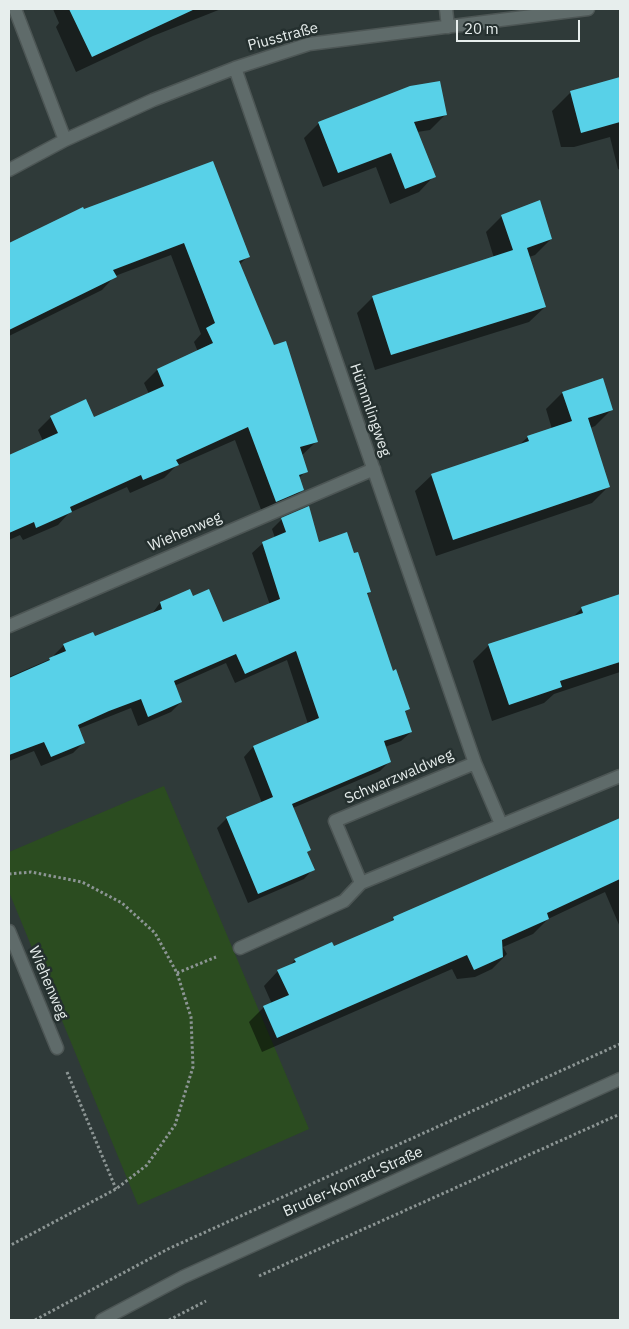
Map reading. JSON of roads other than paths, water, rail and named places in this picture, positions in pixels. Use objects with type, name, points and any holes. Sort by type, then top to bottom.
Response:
[{"type":"street","points":[[15,9],[65,140]]},
{"type":"street","points":[[446,9],[448,27]]},
{"type":"street","name":"Piusstraße","points":[[9,170],[65,140],[153,100],[235,68],[308,44],[588,9]]},
{"type":"street","name":"Hümmlingweg","points":[[235,68],[475,763]]},
{"type":"street","name":"Wiehenweg","points":[[9,626],[374,469]]},
{"type":"street","name":"Schwarzwaldweg","points":[[361,883],[335,822],[475,763],[501,824]]},
{"type":"street","points":[[240,948],[344,901],[361,883],[620,776]]},
{"type":"street","name":"Wiehenweg","points":[[9,931],[57,1048]]},
{"type":"street","name":"Bruder-Konrad-Straße","points":[[102,1320],[183,1277],[620,1079]]}]
